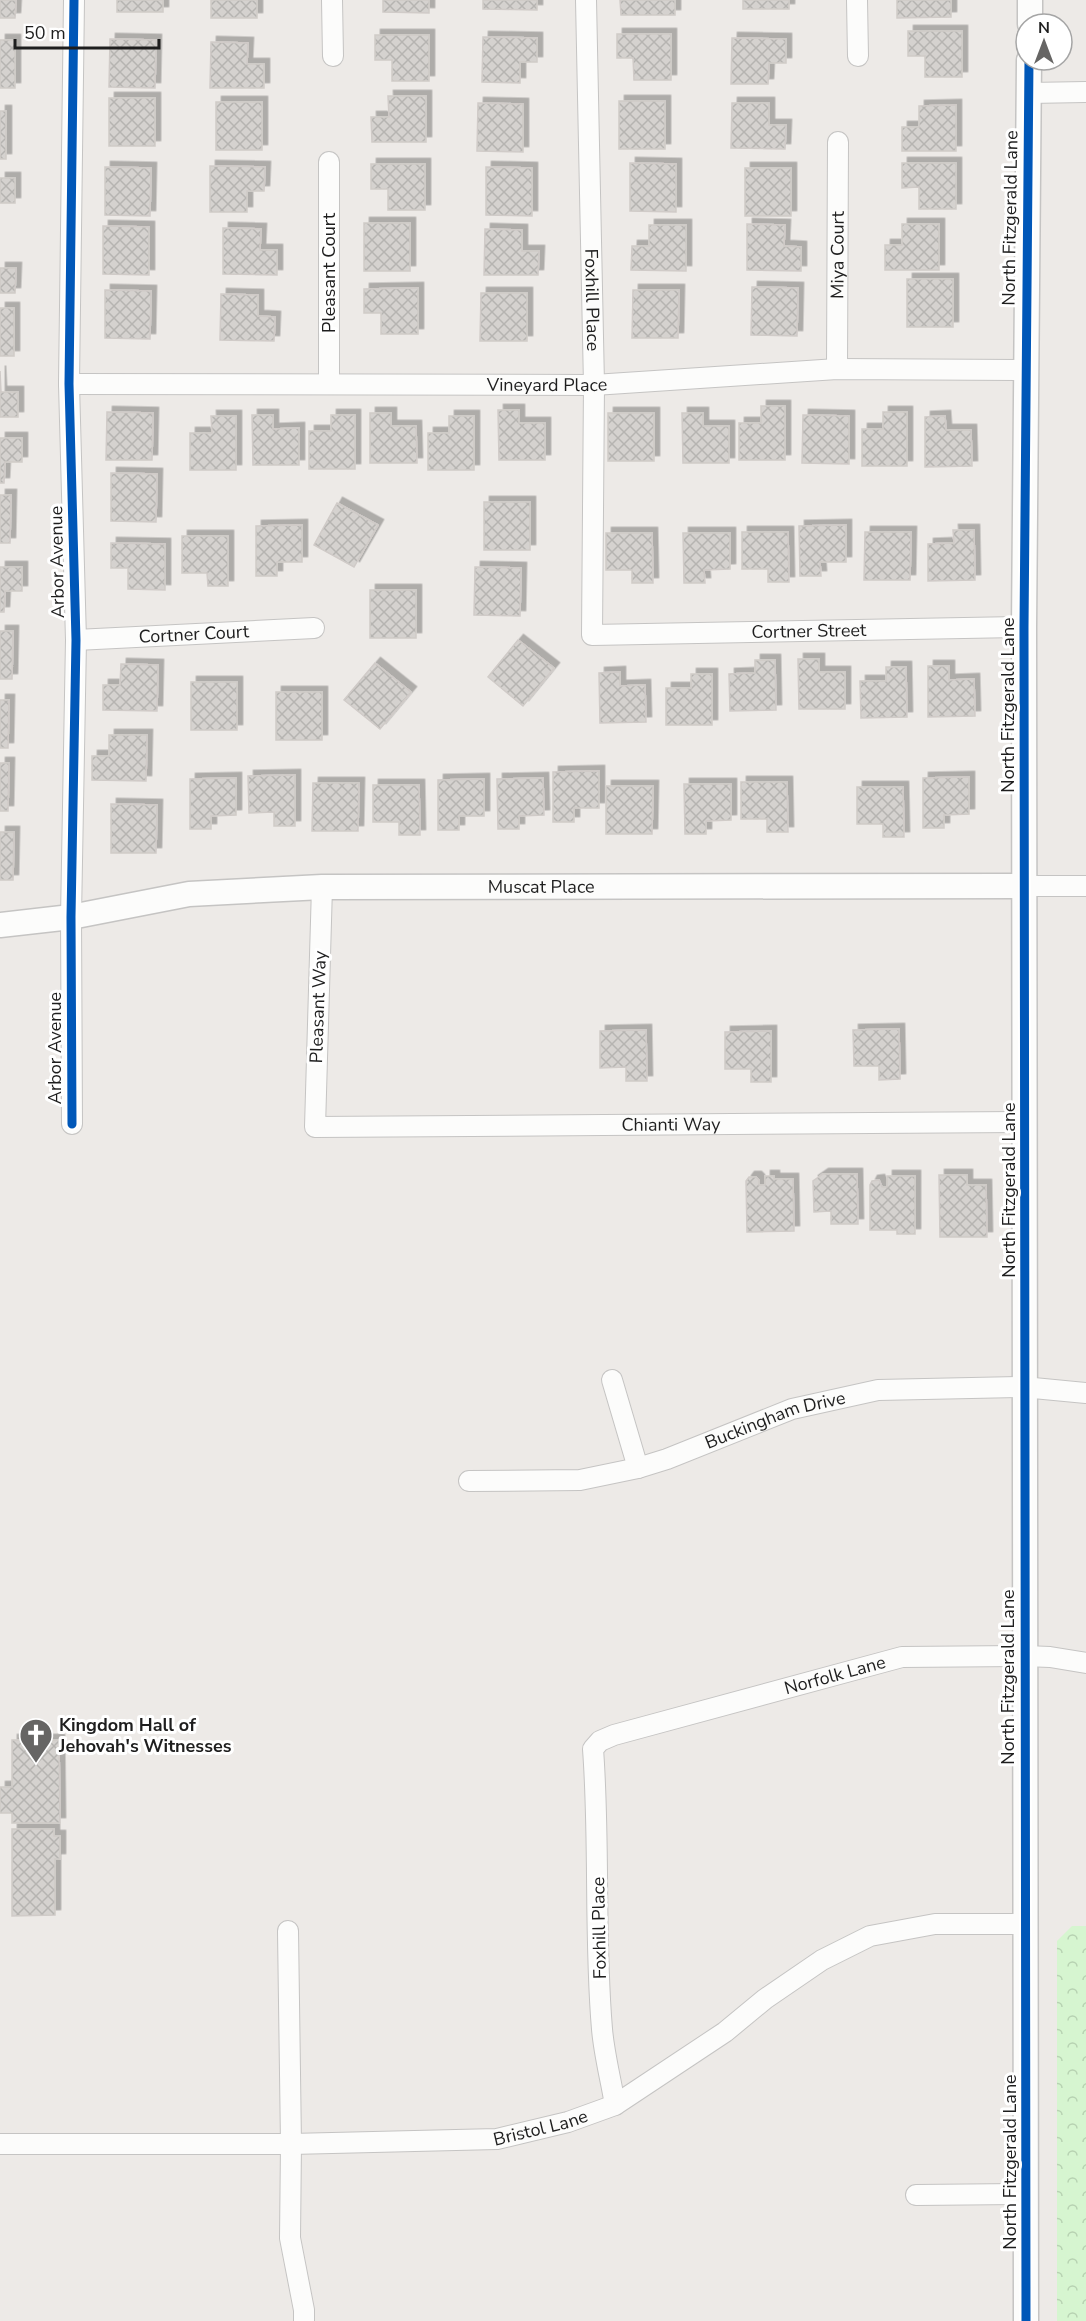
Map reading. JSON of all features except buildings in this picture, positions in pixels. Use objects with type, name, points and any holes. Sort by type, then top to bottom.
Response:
[{"type":"street","name":"Arbor Avenue","points":[[72,1124],[71,917],[76,640],[69,384],[74,0]]},
{"type":"street","points":[[332,0],[333,56]]},
{"type":"street","name":"Foxhill Place","points":[[586,0],[594,385],[592,635]]},
{"type":"street","points":[[857,0],[858,56]]},
{"type":"street","name":"North Fitzgerald Lane","points":[[1026,2321],[1023,1388],[1026,1122],[1024,627],[1029,72]]},
{"type":"street","points":[[1029,93],[1086,92]]},
{"type":"street","name":"Miya Court","points":[[837,369],[838,142]]},
{"type":"street","name":"Pleasant Court","points":[[329,162],[329,383]]},
{"type":"street","name":"Vineyard Place","points":[[69,384],[594,385],[837,369],[1025,370]]},
{"type":"street","name":"Cortner Street","points":[[592,635],[1024,627]]},
{"type":"street","name":"Cortner Court","points":[[76,640],[314,628]]},
{"type":"street","name":"Muscat Place","points":[[0,925],[71,917],[189,894],[322,887],[1086,886]]},
{"type":"street","name":"Pleasant Way","points":[[315,1127],[322,887]]},
{"type":"street","name":"Chianti Way","points":[[315,1127],[1026,1122]]},
{"type":"street","points":[[612,1380],[638,1468]]},
{"type":"street","name":"Buckingham Drive","points":[[469,1481],[580,1480],[638,1468],[668,1459],[792,1409],[878,1390],[1023,1388],[1086,1393]]},
{"type":"street","name":"Norfolk Lane","points":[[593,1749],[600,1741],[614,1735],[902,1657],[1025,1656],[1050,1657],[1086,1663]]},
{"type":"street","name":"Foxhill Place","points":[[593,1749],[602,2031],[615,2105]]},
{"type":"street","name":"Bristol Lane","points":[[0,2144],[291,2144],[497,2139],[568,2122],[615,2105],[725,2032],[765,1999],[822,1960],[870,1936],[935,1924],[1026,1924]]},
{"type":"street","points":[[288,1930],[290,2238],[304,2310],[304,2321]]},
{"type":"street","name":"North Fitzgerald Lane","points":[[916,2195],[1026,2194]]},
{"type":"green space","points":[[1072,1926],[1086,1926],[1086,2321],[1057,2321],[1057,1941]]},
{"type":"cycle path","points":[[72,1124],[71,917],[76,640],[69,384],[74,0]]},
{"type":"cycle path","points":[[1026,2321],[1024,627],[1029,72]]},
{"type":"place","name":"Kingdom Hall of Jehovah's Witnesses","points":[[36,1764]]}]
